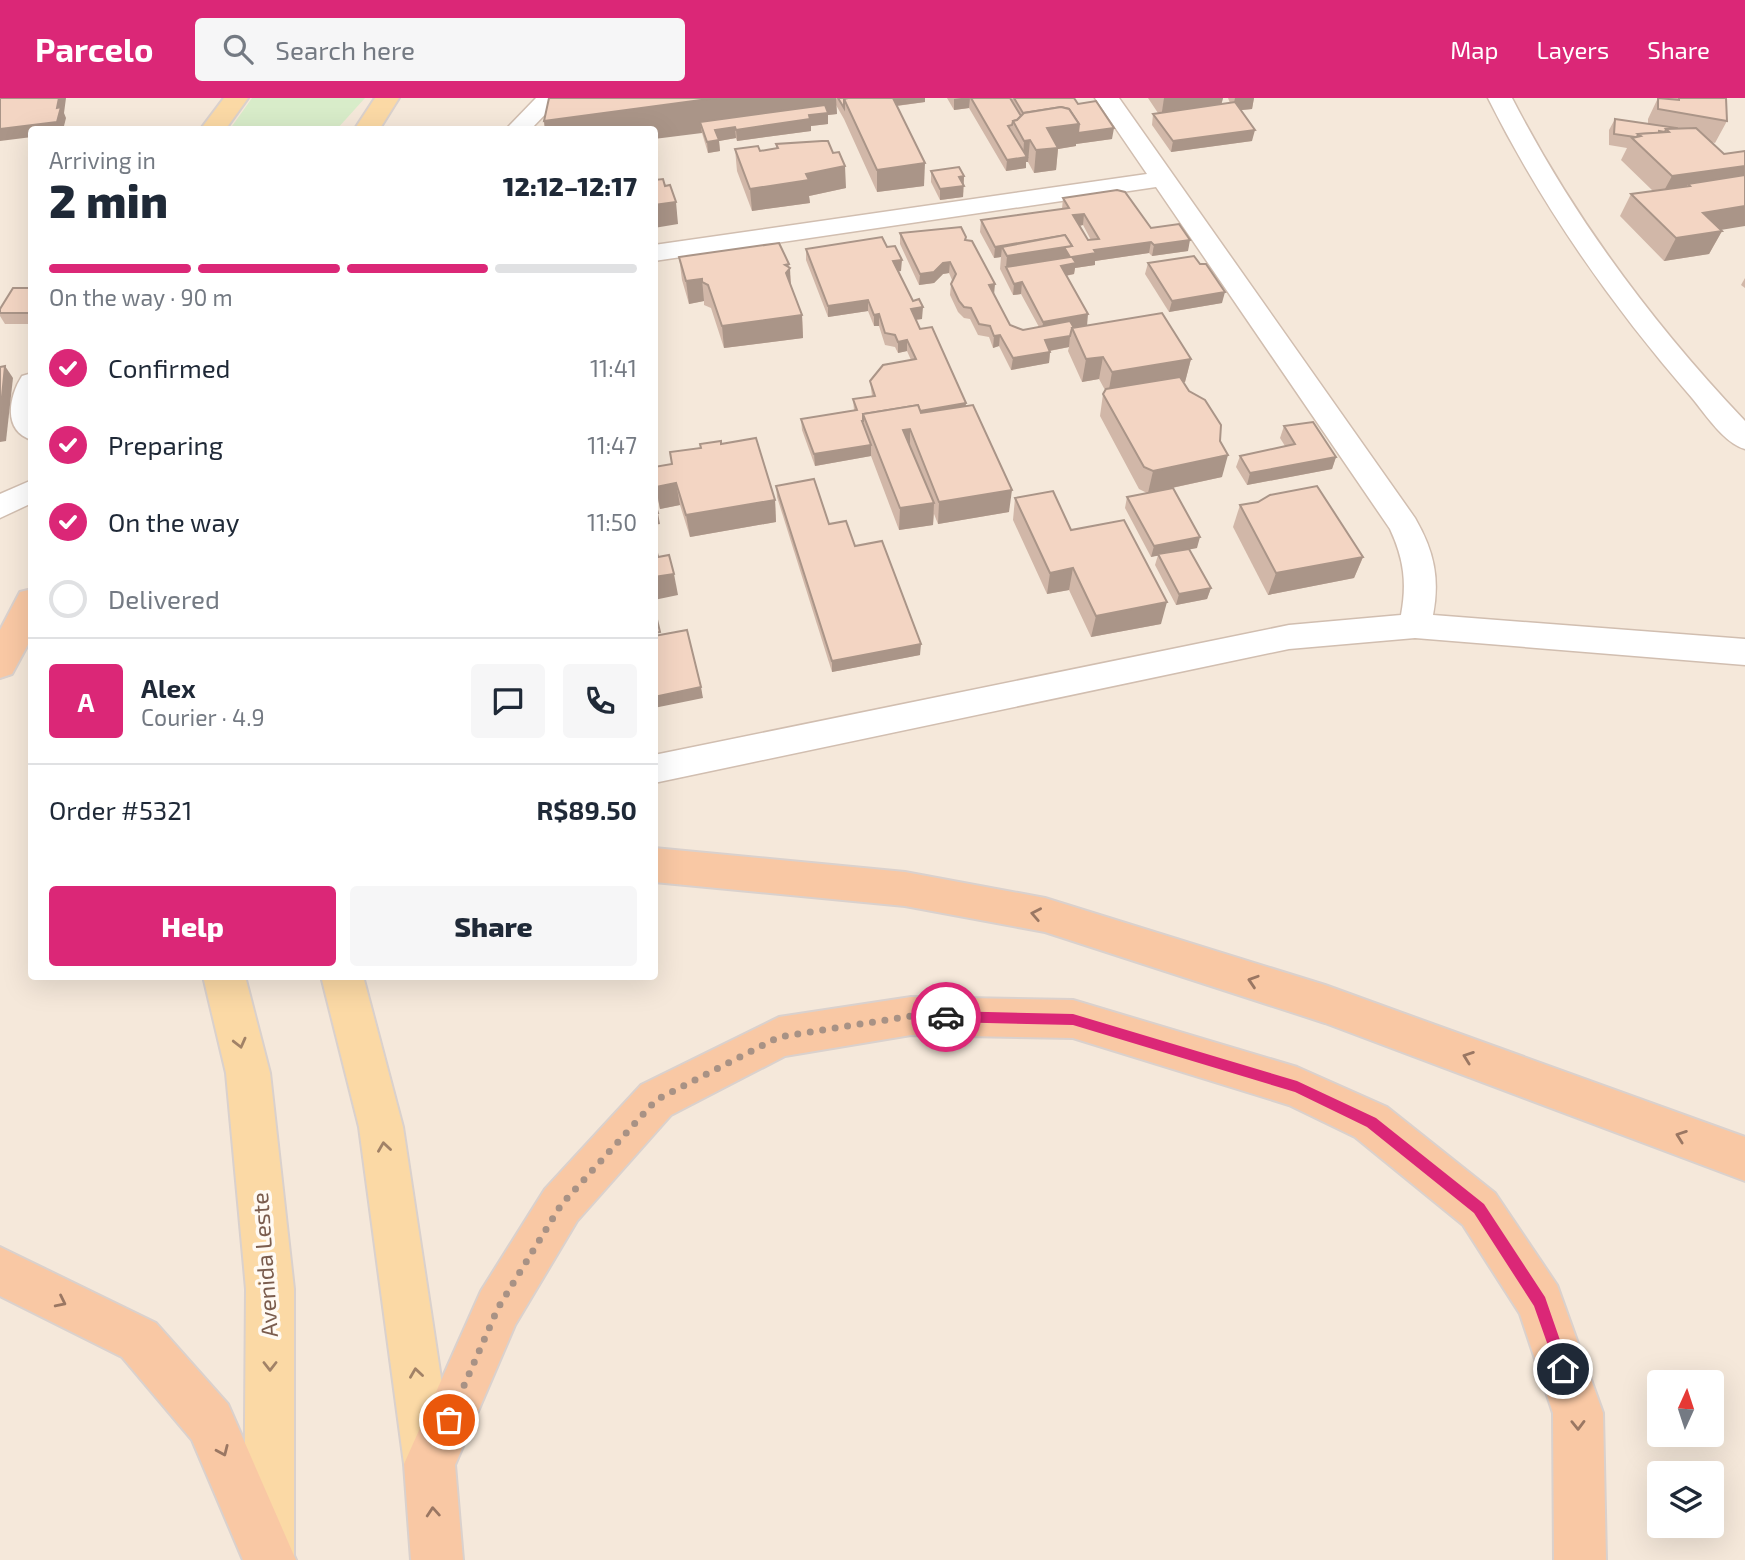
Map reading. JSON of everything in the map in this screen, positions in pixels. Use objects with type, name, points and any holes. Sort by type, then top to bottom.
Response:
[{"type":"highway","points":[[0,664],[28,608]]},
{"type":"highway","points":[[658,865],[905,889],[1045,915],[1325,1004],[1745,1159]]},
{"type":"highway","points":[[436,1560],[429,1464],[498,1308],[561,1205],[656,1100],[779,1037],[911,1016],[1073,1019],[1297,1087],[1371,1122],[1479,1209],[1540,1302],[1578,1413],[1580,1560]]},
{"type":"highway","points":[[0,1272],[139,1340],[210,1422],[270,1558]]},
{"type":"main road","points":[[215,126],[236,98]]},
{"type":"main road","points":[[369,126],[387,98]]},
{"type":"main road","name":"Avenida Leste","points":[[225,980],[248,1073],[270,1289],[270,1558]]},
{"type":"main road","points":[[343,980],[381,1127],[429,1464]]},
{"type":"street","points":[[520,126],[549,98]]},
{"type":"street","points":[[1107,98],[1404,526],[1420,558],[1423,586],[1415,626]]},
{"type":"street","points":[[1500,98],[1524,149],[1591,255],[1643,324],[1745,439]]},
{"type":"street","points":[[658,252],[1163,179]]},
{"type":"street","points":[[28,394],[24,407],[28,427]]},
{"type":"street","points":[[0,507],[28,492]]},
{"type":"street","points":[[658,768],[1289,637],[1415,626],[1745,652]]},
{"type":"shaded area","points":[[0,98],[1745,98],[1745,1560],[0,1560]]},
{"type":"green space","points":[[252,98],[365,98],[340,126],[232,126]]},
{"type":"building","points":[[0,98],[59,98],[57,108],[61,107],[57,122],[0,129]]},
{"type":"building","points":[[549,98],[716,98],[544,121]]},
{"type":"building","points":[[838,98],[848,98],[844,99],[844,108]]},
{"type":"building","points":[[893,98],[925,163],[877,170],[844,99]]},
{"type":"building","points":[[971,98],[1010,98],[1021,116],[1008,126],[1027,157],[1007,160]]},
{"type":"building","points":[[1014,98],[1074,98],[1078,104],[1096,101],[1114,128],[1078,133],[1079,124],[1069,109],[1061,107],[1023,113]]},
{"type":"building","points":[[1658,98],[1726,98],[1727,121],[1658,109]]},
{"type":"building","points":[[1235,102],[1255,130],[1173,141],[1153,114]]},
{"type":"building","points":[[825,105],[828,113],[809,115],[810,119],[736,130],[735,127],[715,130],[719,140],[707,142],[700,122]]},
{"type":"building","points":[[1061,107],[1069,109],[1079,124],[1047,128],[1058,148],[1036,150],[1030,140],[1024,141],[1013,121],[1024,113]]},
{"type":"building","points":[[1615,119],[1677,129],[1638,134],[1637,137],[1614,134]]},
{"type":"building","points":[[1696,128],[1724,154],[1745,151],[1745,166],[1672,176],[1632,138],[1641,136],[1638,134],[1669,132],[1666,129]]},
{"type":"building","points":[[828,141],[833,153],[839,152],[845,166],[806,174],[809,180],[750,189],[735,149],[758,146],[760,151],[778,148],[776,144]]},
{"type":"building","points":[[959,167],[964,176],[959,177],[964,186],[940,189],[931,171]]},
{"type":"building","points":[[1745,175],[1745,206],[1703,213],[1722,231],[1676,238],[1631,194],[1690,186],[1688,184]]},
{"type":"building","points":[[663,179],[665,186],[670,185],[676,202],[658,204],[658,180]]},
{"type":"building","points":[[1117,190],[1125,192],[1151,228],[1179,224],[1190,240],[1094,250],[1096,253],[1072,257],[1076,263],[1061,266],[1088,314],[1043,322],[1022,282],[1014,284],[1006,267],[1070,257],[1064,247],[1072,246],[1065,235],[995,247],[981,220],[1069,208],[1063,198]],"holes":[[[1084,214],[1099,239],[1088,240],[1073,215]]]},
{"type":"building","points":[[961,227],[965,240],[972,241],[995,284],[989,285],[1010,325],[1023,330],[1070,321],[1074,328],[1070,336],[1045,340],[1050,352],[1013,358],[1000,335],[994,336],[990,326],[979,324],[971,308],[964,307],[959,301],[951,284],[956,274],[950,262],[943,263],[934,272],[920,274],[900,233]]},
{"type":"building","points":[[1065,235],[1072,246],[1007,256],[1002,247]]},
{"type":"building","points":[[882,237],[887,247],[895,246],[902,260],[893,261],[913,301],[919,299],[923,307],[911,309],[920,329],[932,327],[966,403],[920,411],[918,405],[863,414],[862,421],[871,445],[814,454],[801,419],[857,410],[853,399],[875,396],[870,381],[883,365],[916,359],[907,340],[898,342],[895,335],[885,333],[879,314],[874,315],[868,300],[828,306],[806,249]]},
{"type":"building","points":[[779,243],[789,264],[785,265],[790,268],[786,273],[802,315],[722,326],[708,285],[702,282],[702,279],[686,281],[679,257]]},
{"type":"building","points":[[1194,256],[1200,264],[1206,264],[1225,292],[1172,301],[1148,263]]},
{"type":"building","points":[[13,288],[28,288],[28,313],[0,313]]},
{"type":"building","points":[[1162,313],[1191,359],[1112,372],[1103,357],[1086,359],[1072,328]]},
{"type":"building","points":[[5,366],[0,417],[0,367]]},
{"type":"building","points":[[1180,377],[1189,391],[1205,400],[1221,425],[1220,441],[1228,455],[1153,471],[1144,467],[1103,394],[1106,389]]},
{"type":"building","points":[[918,405],[921,413],[973,405],[1012,490],[939,502],[910,429],[903,430],[934,503],[900,508],[863,414]]},
{"type":"building","points":[[1313,422],[1336,457],[1250,473],[1240,456],[1295,444],[1284,426]]},
{"type":"building","points":[[756,438],[775,500],[686,515],[676,483],[658,487],[658,466],[672,464],[670,452],[701,448],[700,444],[721,441],[721,444]]},
{"type":"building","points":[[814,479],[829,524],[846,521],[855,546],[882,541],[921,644],[832,661],[776,486]]},
{"type":"building","points":[[1317,486],[1363,557],[1276,573],[1240,505],[1258,502],[1270,495]]},
{"type":"building","points":[[1173,488],[1200,537],[1154,546],[1127,497]]},
{"type":"building","points":[[1053,491],[1071,530],[1124,520],[1167,602],[1096,616],[1073,568],[1050,573],[1015,498]]},
{"type":"building","points":[[1189,549],[1211,588],[1179,594],[1158,554]]},
{"type":"building","points":[[669,555],[674,574],[658,576],[658,557]]},
{"type":"building","points":[[687,630],[701,687],[658,696],[658,635]]},
{"type":"way so far","points":[[449,1420],[498,1308],[561,1205],[656,1100],[779,1037],[911,1016],[946,1017]]},
{"type":"route","points":[[946,1017],[1073,1019],[1297,1087],[1371,1122],[1479,1209],[1540,1302],[1563,1369]]}]
